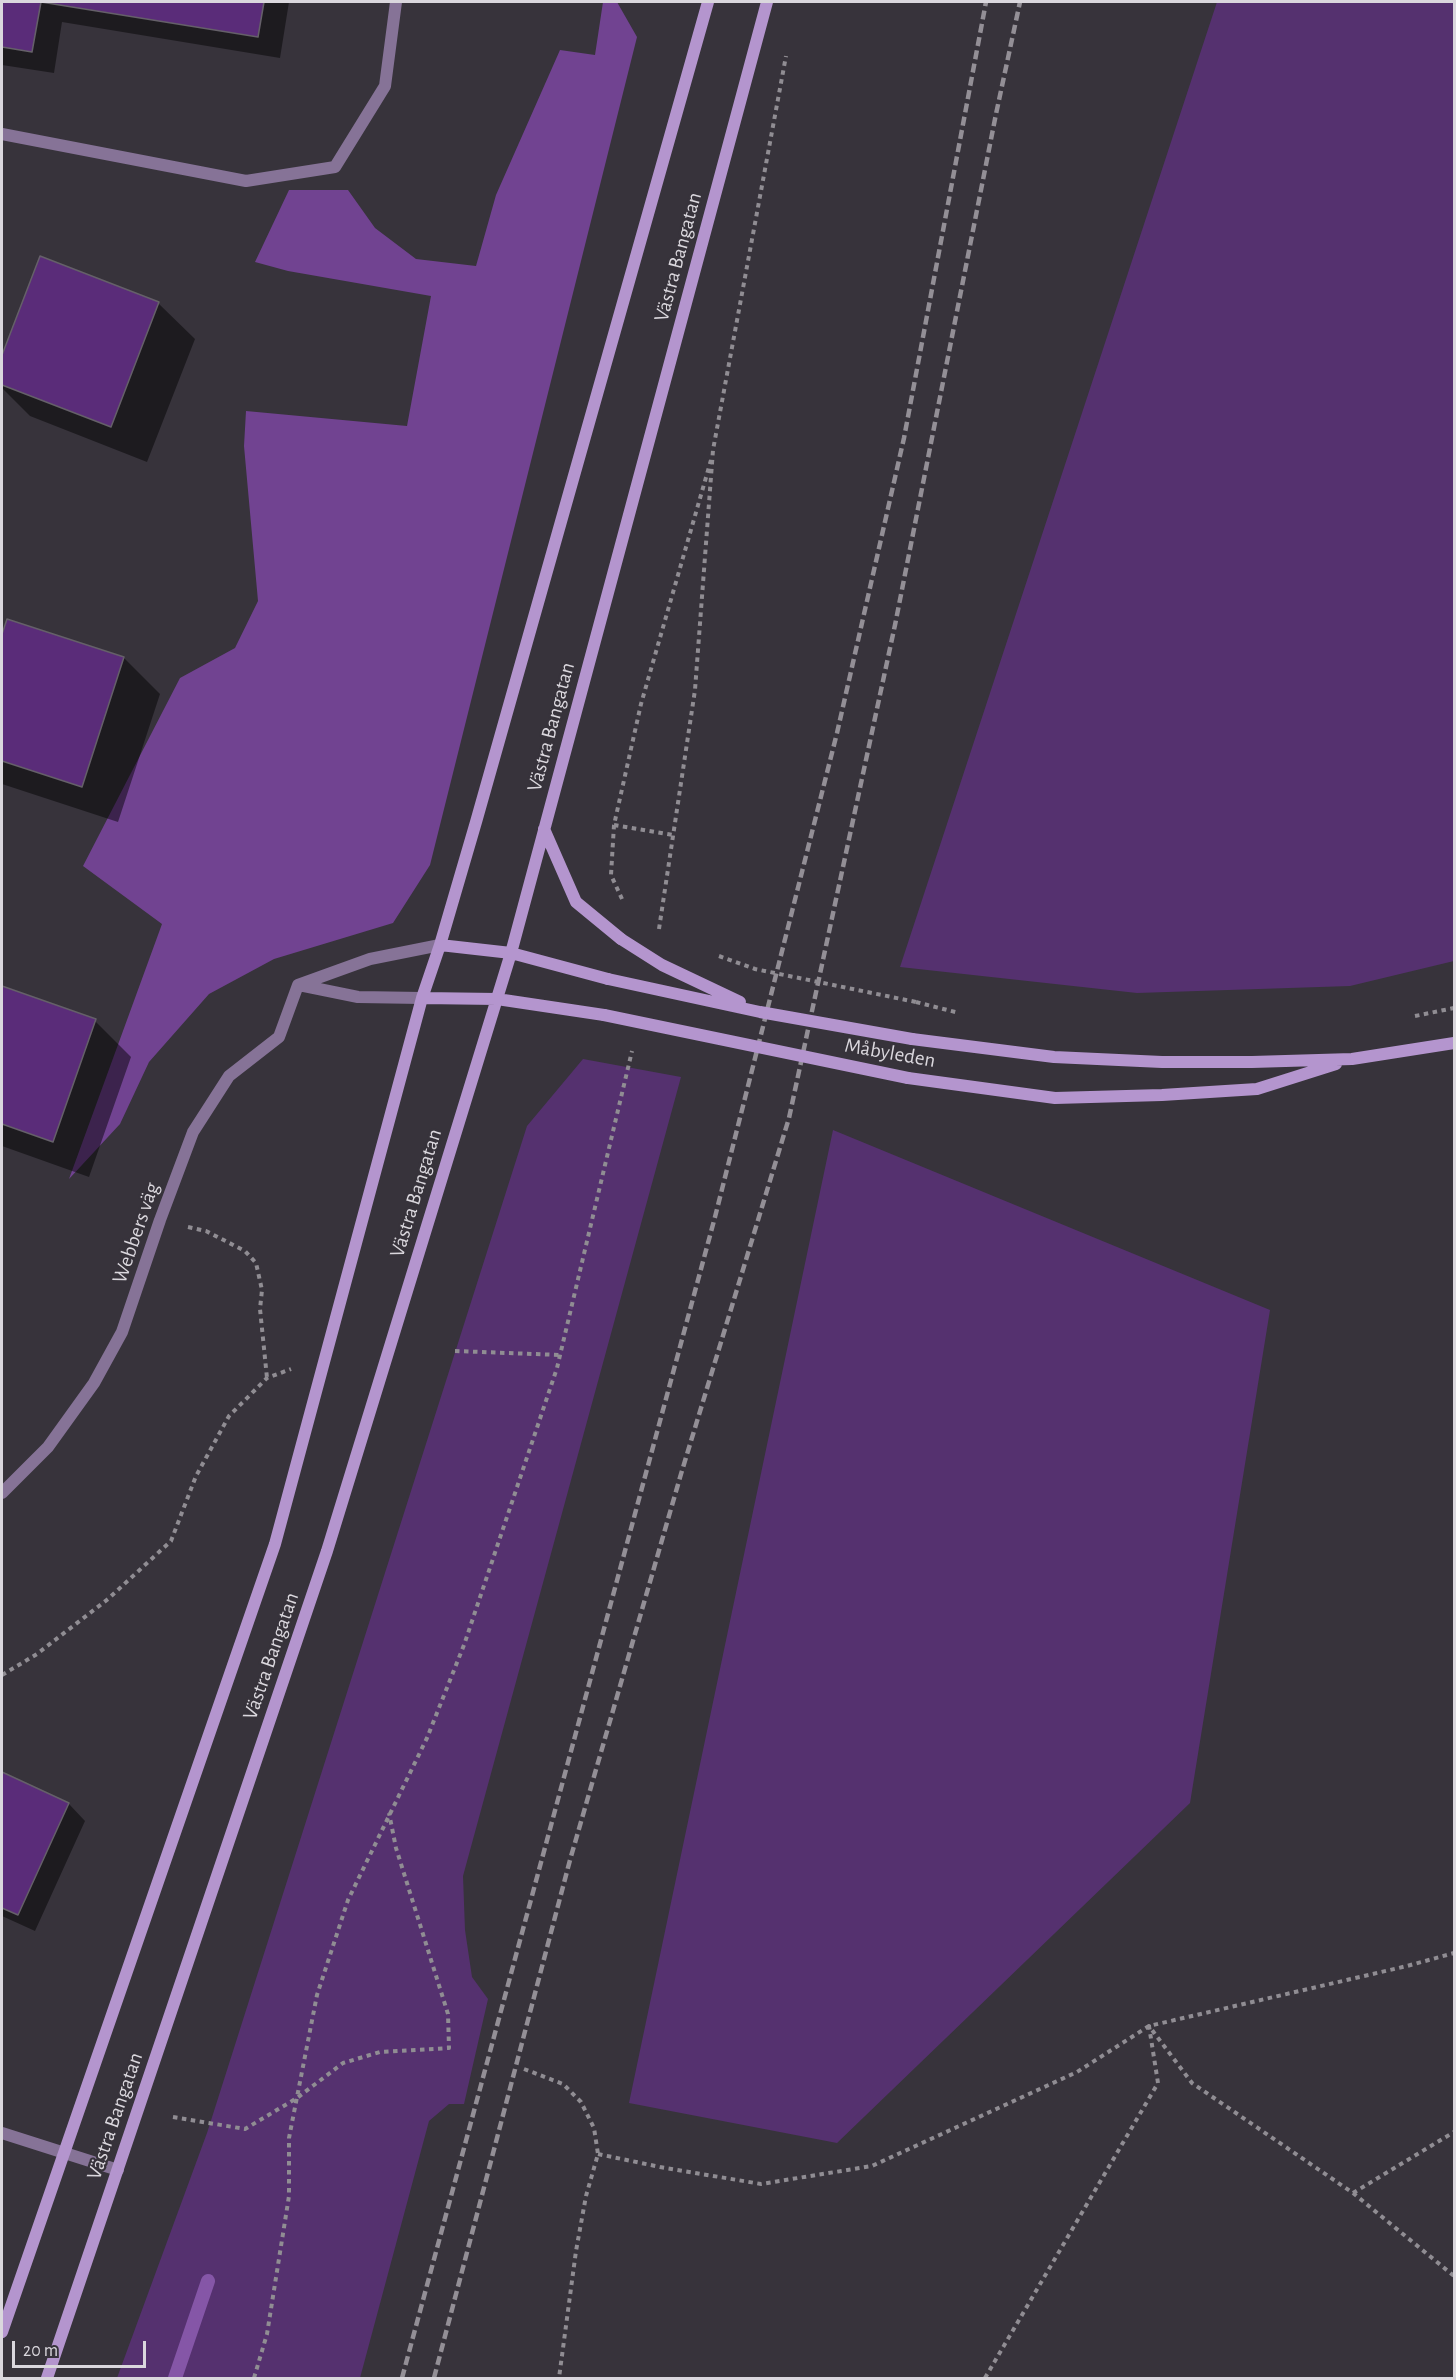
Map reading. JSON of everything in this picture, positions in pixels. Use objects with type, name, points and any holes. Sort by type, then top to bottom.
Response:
[{"type":"street","points":[[2,134],[246,181],[335,167],[385,86],[396,2]]},
{"type":"street","name":"Västra Bangatan","points":[[2,2332],[275,1544],[422,998],[440,945],[708,2]]},
{"type":"street","name":"Västra Bangatan","points":[[47,2379],[327,1551],[511,953],[767,2]]},
{"type":"street","points":[[544,829],[576,902],[621,939],[662,965],[760,1012]]},
{"type":"street","points":[[298,985],[370,959],[440,945]]},
{"type":"street","name":"Måbyleden","points":[[440,945],[511,953],[608,979],[760,1012],[912,1039],[1054,1058],[1184,1062],[1352,1059],[1455,1043]]},
{"type":"street","points":[[298,985],[358,997],[422,998]]},
{"type":"street","name":"Webbers väg","points":[[2,1493],[48,1447],[94,1383],[122,1332],[193,1132],[229,1076],[279,1037],[298,985]]},
{"type":"street","name":"Måbyleden","points":[[422,998],[497,999],[604,1015],[908,1078],[1055,1098],[1257,1089],[1352,1059]]},
{"type":"street","points":[[2,2133],[118,2169]]},
{"type":"path","points":[[626,905],[611,875],[614,825],[641,704],[713,450],[788,48]]},
{"type":"path","points":[[659,929],[695,690],[713,450]]},
{"type":"path","points":[[614,825],[673,835]]},
{"type":"path","points":[[653,931],[662,938]]},
{"type":"path","points":[[716,955],[755,969],[960,1013]]},
{"type":"path","points":[[1408,1018],[1455,1008]]},
{"type":"path","points":[[254,2379],[267,2334],[289,2196],[289,2138],[317,1995],[348,1900],[427,1738],[464,1645],[560,1355],[625,1082]]},
{"type":"path","points":[[160,1220],[206,1231],[244,1251],[256,1263],[262,1290],[260,1309],[267,1378]]},
{"type":"path","points":[[455,1351],[560,1355]]},
{"type":"path","points":[[2,1675],[37,1654],[108,1599],[171,1541],[196,1476],[229,1416],[267,1378],[300,1366]]},
{"type":"path","points":[[173,2117],[245,2129],[297,2098],[343,2063],[380,2052],[448,2048],[448,2014],[396,1848],[389,1813]]},
{"type":"path","points":[[598,2154],[761,2184],[872,2166],[1077,2072],[1149,2026],[1455,1953]]},
{"type":"path","points":[[1149,2026],[1192,2083],[1353,2193],[1455,2276]]},
{"type":"path","points":[[985,2379],[1158,2083],[1149,2026]]},
{"type":"path","points":[[524,2069],[563,2084],[581,2102],[594,2128],[598,2154],[586,2196],[576,2251],[559,2379]]},
{"type":"path","points":[[1353,2193],[1455,2132]]},
{"type":"shaded area","points":[[603,2],[617,2],[637,37],[430,865],[393,923],[274,959],[209,994],[149,1062],[120,1124],[69,1179],[162,924],[83,866],[180,678],[235,648],[258,601],[244,446],[246,411],[407,426],[431,296],[288,271],[255,262],[289,190],[348,190],[375,228],[416,259],[476,266],[496,195],[560,50],[595,55]]},
{"type":"shaded area","points":[[1217,2],[1454,2],[1454,961],[1350,986],[1137,993],[900,967]]},
{"type":"shaded area","points":[[583,1059],[681,1077],[463,1876],[465,1930],[472,1977],[488,1999],[464,2104],[449,2104],[429,2121],[360,2378],[117,2378],[207,2133],[527,1126]]},
{"type":"shaded area","points":[[833,1130],[1270,1310],[1190,1803],[837,2143],[629,2103]]},
{"type":"building","points":[[2,2],[41,2],[32,52],[2,47]]},
{"type":"building","points":[[41,2],[264,2],[258,37]]},
{"type":"building","points":[[40,256],[159,302],[111,427],[2,385],[2,355]]},
{"type":"building","points":[[7,619],[124,657],[82,787],[2,761],[2,634]]},
{"type":"building","points":[[2,986],[96,1019],[53,1142],[2,1124]]},
{"type":"building","points":[[2,1772],[69,1803],[18,1915],[2,1908]]},
{"type":"waterway","points":[[175,2378],[208,2281]]},
{"type":"railway","points":[[402,2378],[715,1217],[837,733],[904,438],[986,2]]},
{"type":"railway","points":[[434,2378],[570,1860],[681,1474],[789,1118],[895,625],[1020,2]]}]
